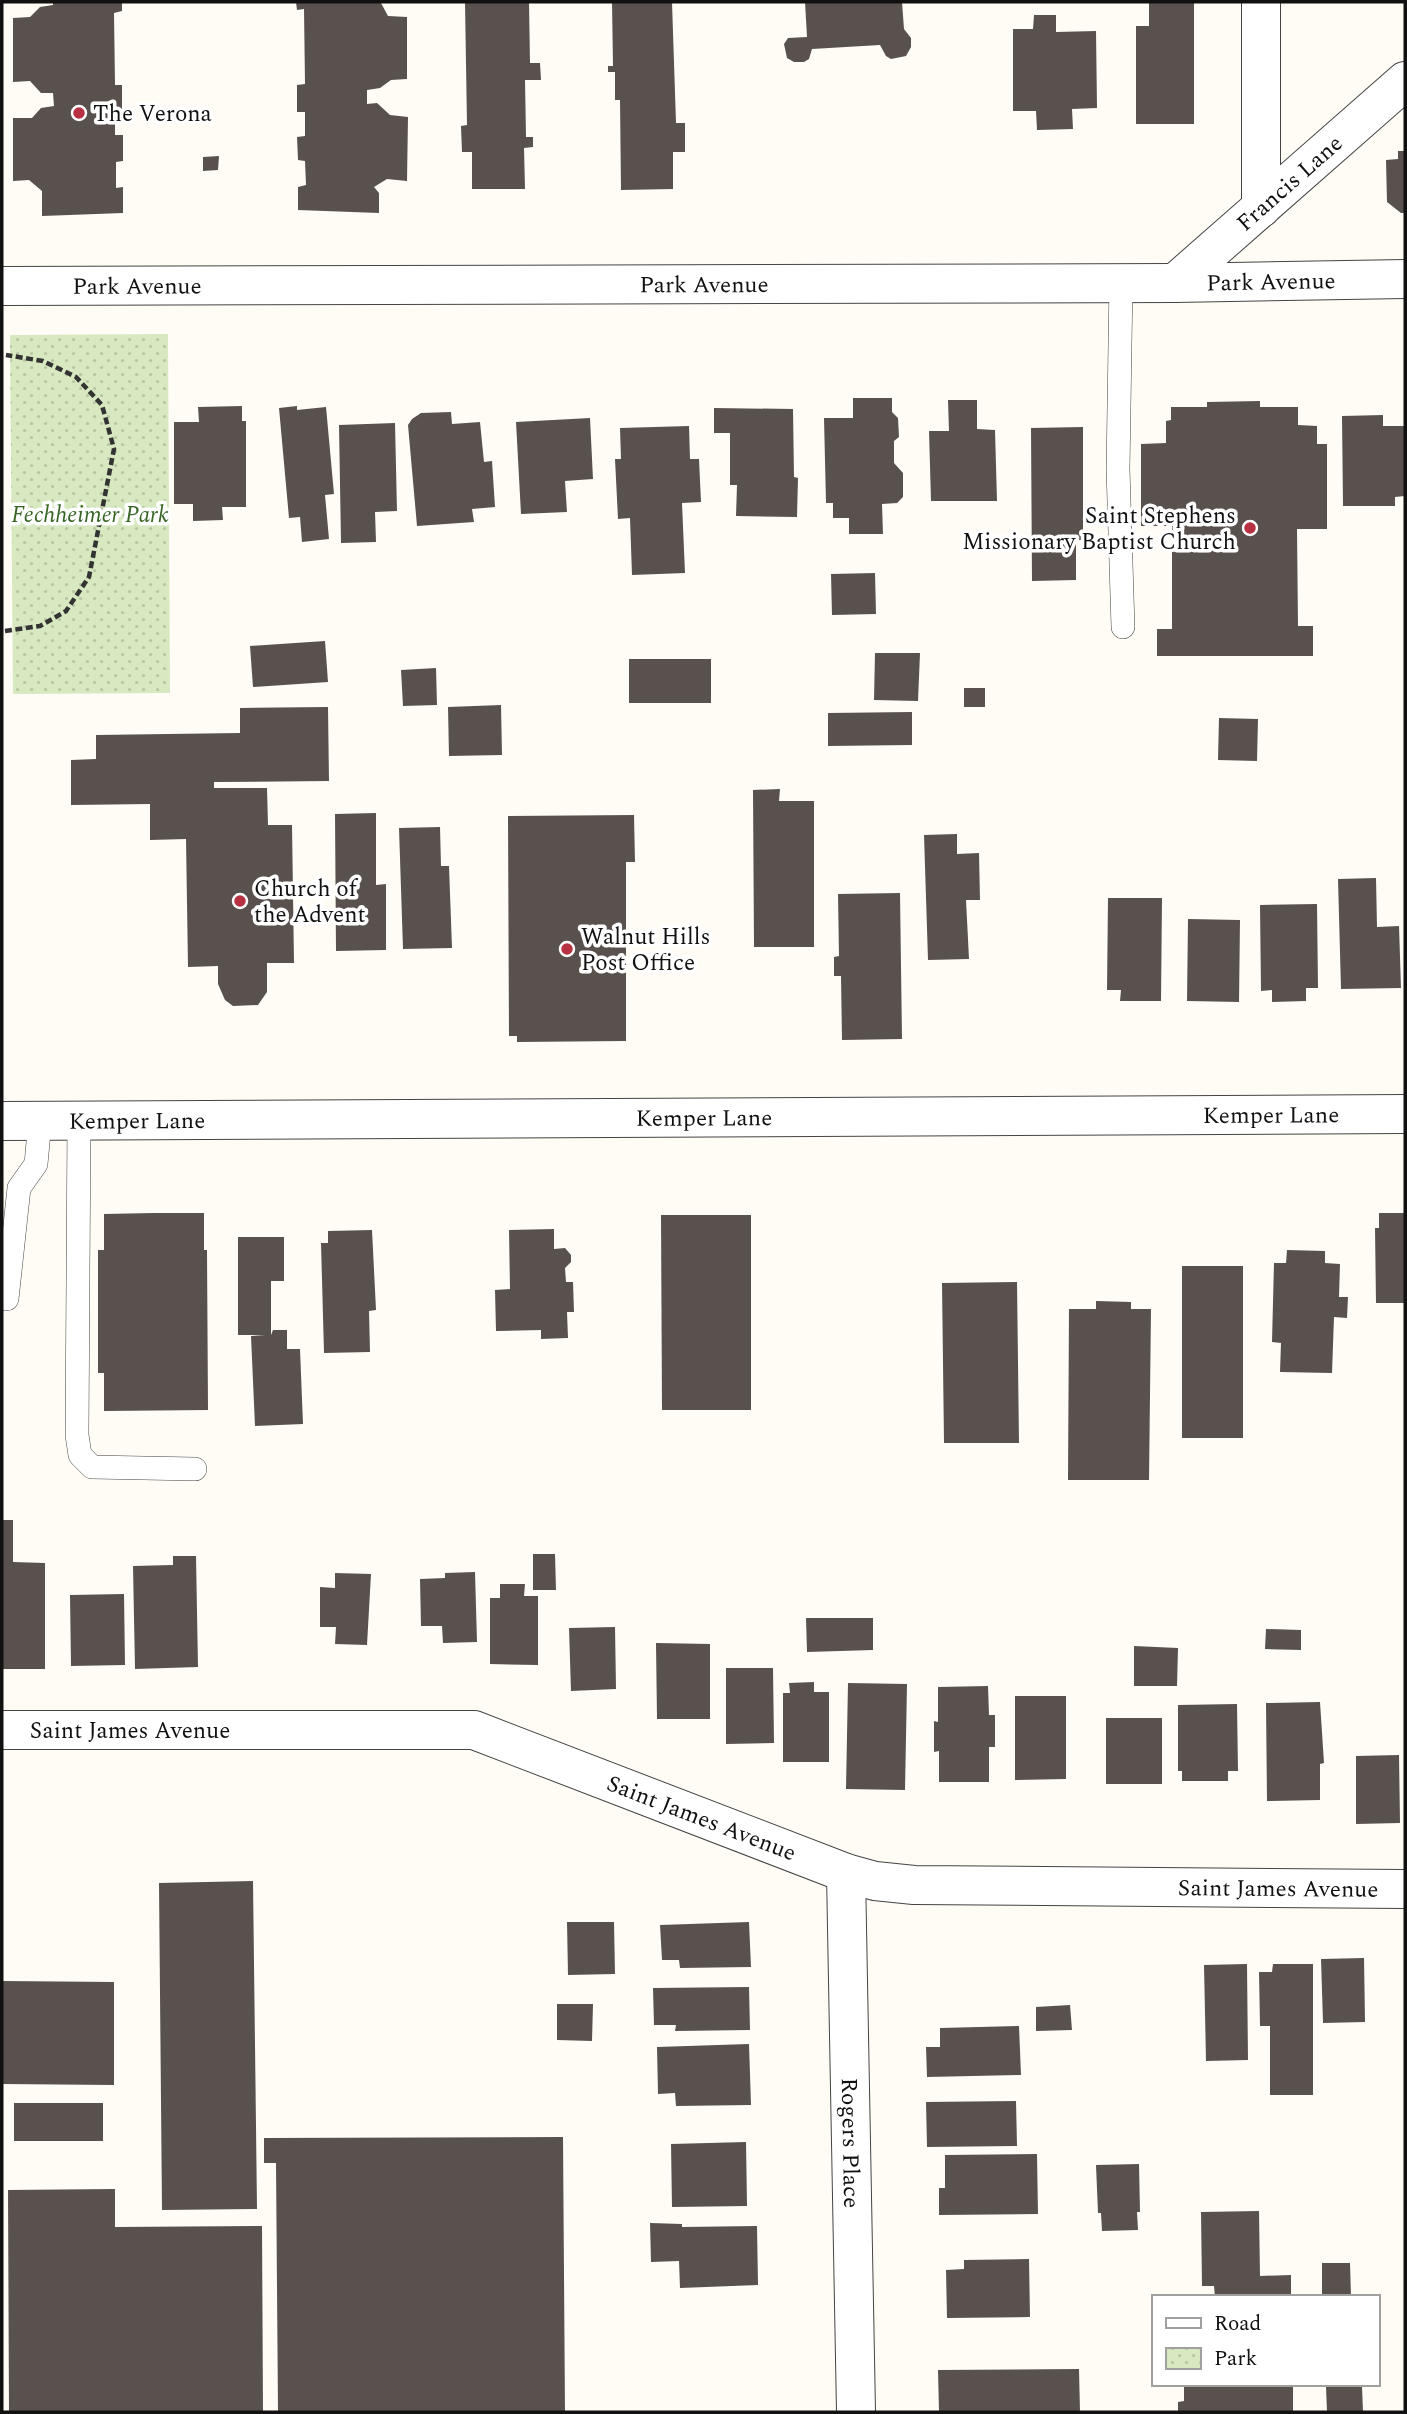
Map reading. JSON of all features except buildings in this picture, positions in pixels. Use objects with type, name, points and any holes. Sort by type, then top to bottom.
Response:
[{"type":"street","points":[[1261,2],[1261,208]]},
{"type":"street","name":"Francis Lane","points":[[1175,283],[1405,81]]},
{"type":"street","name":"Park Avenue","points":[[2,286],[1121,284],[1405,279]]},
{"type":"street","name":"Kemper Lane","points":[[2,1121],[1405,1114]]},
{"type":"street","name":"Saint James Avenue","points":[[2,1730],[474,1730],[846,1873],[875,1881],[914,1885],[1405,1889]]},
{"type":"street","name":"Rogers Place","points":[[846,1873],[856,2412]]},
{"type":"lane","points":[[1121,284],[1118,469],[1123,627]]},
{"type":"lane","points":[[2,1299],[7,1299],[19,1188],[36,1164],[40,1121]]},
{"type":"lane","points":[[79,1121],[80,1455],[92,1467],[195,1469]]},
{"type":"path","points":[[5,631],[40,626],[66,611],[89,577],[114,449],[102,405],[76,377],[43,361],[6,355]]},
{"type":"green space","name":"Fechheimer Park","points":[[168,334],[170,693],[13,694],[10,335]]},
{"type":"place","name":"The Verona","points":[[79,113]]},
{"type":"place","name":"Saint Stephens Missionary Baptist Church","points":[[1250,528]]},
{"type":"place","name":"Church of the Advent","points":[[240,901]]},
{"type":"place","name":"Walnut Hills Post Office","points":[[567,949]]}]
